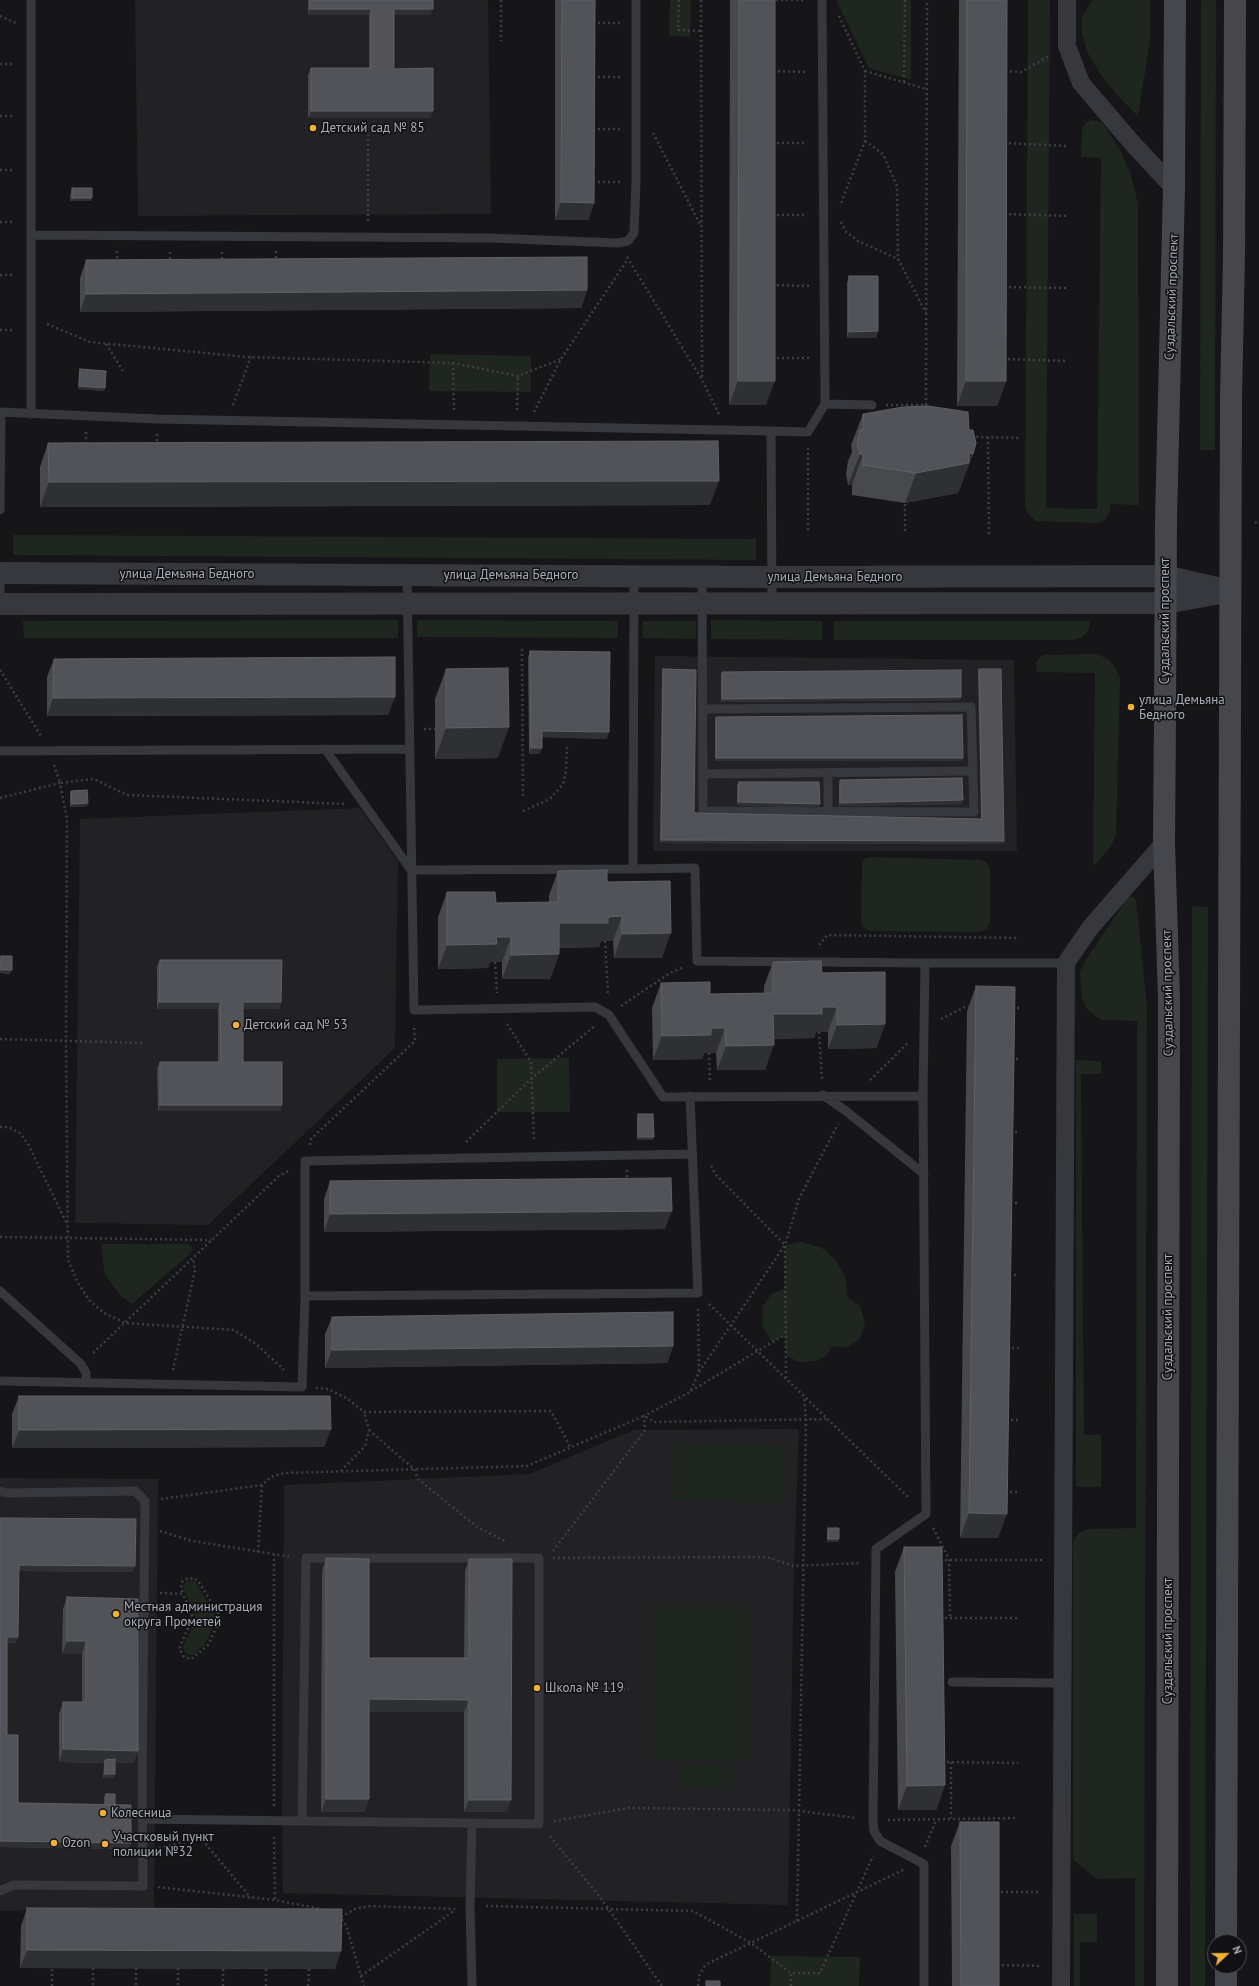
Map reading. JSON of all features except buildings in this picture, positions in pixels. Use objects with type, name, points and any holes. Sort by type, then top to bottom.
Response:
[{"type":"main road","name":"Суздальский проспект","points":[[1167,1986],[1169,998],[1164,843],[1165,576],[1174,188],[1175,0]]},
{"type":"main road","points":[[1226,1934],[1230,591],[1235,0]]},
{"type":"main road","points":[[1226,1974],[1226,1986]]},
{"type":"street","points":[[1067,0],[1067,46],[1081,83],[1133,144],[1174,188]]},
{"type":"street","name":"улица Демьяна Бедного","points":[[0,573],[771,577],[1165,576],[1230,591]]},
{"type":"street","name":"улица Демьяна Бедного","points":[[0,604],[635,602],[1165,603],[1230,591]]},
{"type":"street","points":[[1061,1986],[1060,1891],[1063,1683],[1066,963],[1090,928],[1164,843]]},
{"type":"lane","points":[[31,0],[31,414]]},
{"type":"lane","points":[[31,235],[489,238],[618,243],[628,241],[634,233],[636,182],[636,0]]},
{"type":"lane","points":[[0,510],[0,412],[156,419],[726,429],[808,432],[825,404],[822,0]]},
{"type":"lane","points":[[825,404],[872,405]]},
{"type":"lane","points":[[771,431],[772,603]]},
{"type":"lane","points":[[407,575],[414,1010],[499,1010],[595,1007],[609,1015],[663,1097],[823,1095],[923,1096]]},
{"type":"lane","points":[[633,869],[634,576]]},
{"type":"lane","points":[[702,576],[704,709],[703,811],[974,812],[971,707],[704,709]]},
{"type":"lane","points":[[0,586],[0,604]]},
{"type":"lane","points":[[325,749],[411,870]]},
{"type":"lane","points":[[0,751],[410,749]]},
{"type":"lane","points":[[703,774],[973,771]]},
{"type":"lane","points":[[828,773],[828,812]]},
{"type":"lane","points":[[411,870],[695,868],[697,960],[1066,963]]},
{"type":"lane","points":[[924,1986],[924,1864],[880,1841],[874,1831],[873,1820],[876,1549],[926,1514],[923,1096],[925,963]]},
{"type":"lane","points":[[823,1095],[846,1111],[924,1174]]},
{"type":"lane","points":[[305,1296],[698,1292],[690,1096]]},
{"type":"lane","points":[[0,1381],[302,1387],[305,1296],[305,1161],[627,1157],[693,1154]]},
{"type":"lane","points":[[0,1291],[81,1364],[86,1373],[86,1383]]},
{"type":"lane","points":[[0,1491],[6,1493],[135,1491],[145,1501],[142,1819],[143,1886],[14,1885],[0,1891]]},
{"type":"lane","points":[[142,1819],[274,1819],[302,1821],[539,1824],[539,1558],[306,1558],[302,1821]]},
{"type":"lane","points":[[952,1682],[1063,1683]]},
{"type":"lane","points":[[472,1823],[470,1906],[472,1986]]},
{"type":"path","points":[[501,0],[501,41]]},
{"type":"path","points":[[679,0],[678,30],[701,31]]},
{"type":"path","points":[[701,0],[702,380]]},
{"type":"path","points":[[771,0],[822,0]]},
{"type":"path","points":[[904,82],[905,0]]},
{"type":"path","points":[[926,0],[926,405]]},
{"type":"path","points":[[838,14],[865,71],[865,141],[840,208]]},
{"type":"path","points":[[588,23],[636,23]]},
{"type":"path","points":[[998,71],[1021,72],[1067,46]]},
{"type":"path","points":[[766,71],[823,72]]},
{"type":"path","points":[[865,71],[926,89]]},
{"type":"path","points":[[588,76],[636,77]]},
{"type":"path","points":[[636,118],[647,121],[702,228]]},
{"type":"path","points":[[588,129],[636,129]]},
{"type":"path","points":[[368,135],[368,238]]},
{"type":"path","points":[[865,141],[883,154],[897,186],[898,258],[926,314]]},
{"type":"path","points":[[766,142],[823,143]]},
{"type":"path","points":[[998,143],[1068,146]]},
{"type":"path","points":[[588,182],[636,182]]},
{"type":"path","points":[[998,214],[1068,216]]},
{"type":"path","points":[[766,215],[824,215]]},
{"type":"path","points":[[840,221],[846,232],[858,241],[898,258]]},
{"type":"path","points":[[116,235],[117,271]]},
{"type":"path","points":[[170,236],[170,271]]},
{"type":"path","points":[[222,236],[222,270]]},
{"type":"path","points":[[276,237],[276,263]]},
{"type":"path","points":[[618,243],[702,380],[726,429]]},
{"type":"path","points":[[527,426],[561,359],[628,259]]},
{"type":"path","points":[[766,285],[825,286]]},
{"type":"path","points":[[997,287],[1068,288]]},
{"type":"path","points":[[31,317],[90,342],[248,357],[454,364],[518,376],[561,359]]},
{"type":"path","points":[[106,344],[123,371]]},
{"type":"path","points":[[766,358],[825,358]]},
{"type":"path","points":[[997,359],[1068,361]]},
{"type":"path","points":[[454,364],[455,424]]},
{"type":"path","points":[[872,405],[926,405],[933,409]]},
{"type":"path","points":[[902,405],[902,411]]},
{"type":"path","points":[[86,416],[86,453]]},
{"type":"path","points":[[156,419],[157,451]]},
{"type":"path","points":[[808,432],[808,530]]},
{"type":"path","points":[[971,433],[978,437],[1019,438]]},
{"type":"path","points":[[988,437],[989,535]]},
{"type":"path","points":[[905,504],[905,531]]},
{"type":"path","points":[[1255,523],[1259,521]]},
{"type":"path","points":[[522,649],[523,799]]},
{"type":"path","points":[[0,670],[49,750],[60,782],[66,819],[68,1260],[78,1283],[89,1300],[104,1313],[125,1323],[181,1328],[234,1330],[256,1344],[302,1387],[328,1389],[348,1399],[364,1412],[368,1430],[365,1446],[341,1471]]},
{"type":"path","points":[[522,812],[550,799],[562,784],[566,771],[568,747]]},
{"type":"path","points":[[0,798],[60,782],[94,779],[127,795],[364,805]]},
{"type":"path","points":[[808,961],[827,935],[1019,938]]},
{"type":"path","points":[[604,941],[609,1015]]},
{"type":"path","points":[[448,1159],[532,1078],[609,1015],[670,973],[697,960]]},
{"type":"path","points":[[494,962],[499,1010],[531,1062],[535,1158]]},
{"type":"path","points":[[854,1096],[924,1028],[965,1007],[973,1007]]},
{"type":"path","points":[[1011,1008],[1019,1008]]},
{"type":"path","points":[[81,1364],[279,1176],[305,1161],[311,1139],[415,1041],[414,1010]]},
{"type":"path","points":[[820,1032],[823,1095]]},
{"type":"path","points":[[0,1039],[143,1043]]},
{"type":"path","points":[[709,1052],[711,1096]]},
{"type":"path","points":[[1005,1059],[1019,1059]]},
{"type":"path","points":[[786,1378],[786,1245],[799,1199],[846,1111]]},
{"type":"path","points":[[0,1127],[8,1127],[20,1133],[28,1144],[68,1226]]},
{"type":"path","points":[[1004,1132],[1019,1132]]},
{"type":"path","points":[[627,1157],[627,1188]]},
{"type":"path","points":[[708,1157],[715,1174],[786,1245]]},
{"type":"path","points":[[1003,1203],[1019,1204]]},
{"type":"path","points":[[0,1237],[211,1240]]},
{"type":"path","points":[[690,1392],[699,1372],[786,1245]]},
{"type":"path","points":[[170,1384],[181,1328],[195,1270],[193,1258]]},
{"type":"path","points":[[1002,1275],[1019,1275]]},
{"type":"path","points":[[698,1292],[731,1326],[830,1419],[926,1514],[949,1559],[950,1618]]},
{"type":"path","points":[[698,1292],[699,1372]]},
{"type":"path","points":[[145,1501],[262,1485],[271,1477],[284,1473],[527,1466],[644,1416],[690,1392],[786,1334]]},
{"type":"path","points":[[1001,1348],[1018,1348]]},
{"type":"path","points":[[797,1921],[806,1420],[804,1396]]},
{"type":"path","points":[[364,1412],[551,1411],[571,1448]]},
{"type":"path","points":[[644,1416],[655,1422],[830,1419]]},
{"type":"path","points":[[644,1416],[645,1430],[548,1558],[767,1557],[794,1566],[876,1562]]},
{"type":"path","points":[[1000,1420],[1018,1420]]},
{"type":"path","points":[[368,1430],[414,1469],[418,1479],[477,1527],[539,1558]]},
{"type":"path","points":[[258,1552],[262,1485]]},
{"type":"path","points":[[999,1492],[1018,1492]]},
{"type":"path","points":[[144,1526],[192,1541],[274,1555],[306,1558]]},
{"type":"path","points":[[274,1555],[275,1900]]},
{"type":"path","points":[[934,1560],[1063,1560]]},
{"type":"path","points":[[194,1578],[198,1581],[220,1618],[208,1645],[191,1659],[184,1656],[180,1650],[180,1646],[193,1618],[183,1594],[181,1588],[182,1582],[186,1579],[194,1578]]},
{"type":"path","points":[[144,1592],[183,1594]]},
{"type":"path","points":[[934,1619],[1018,1618]]},
{"type":"path","points":[[539,1687],[629,1689]]},
{"type":"path","points":[[951,1762],[951,1818]]},
{"type":"path","points":[[936,1763],[1018,1763]]},
{"type":"path","points":[[662,1986],[609,1909],[539,1824],[629,1808],[799,1810],[873,1820],[1018,1818]]},
{"type":"path","points":[[183,1819],[201,1838],[251,1898]]},
{"type":"path","points":[[698,1986],[704,1967],[920,1861],[936,1820]]},
{"type":"path","points":[[143,1852],[201,1838],[207,1835]]},
{"type":"path","points":[[470,1906],[693,1911],[751,1944],[791,1973],[820,1973],[880,1841]]},
{"type":"path","points":[[143,1886],[275,1900],[326,1910]]},
{"type":"path","points":[[990,1892],[1060,1891]]},
{"type":"path","points":[[341,1917],[355,1910],[370,1906],[458,1909],[361,1976]]},
{"type":"path","points":[[333,1912],[341,1917],[346,1925],[364,1986]]},
{"type":"path","points":[[990,1965],[1061,1966]]},
{"type":"path","points":[[52,1968],[52,1986]]},
{"type":"path","points":[[93,1968],[93,1986]]},
{"type":"path","points":[[136,1968],[136,1986]]},
{"type":"path","points":[[178,1968],[178,1986]]},
{"type":"path","points":[[223,1968],[223,1986]]},
{"type":"path","points":[[266,1969],[266,1986]]},
{"type":"path","points":[[308,1986],[309,1969]]},
{"type":"path","points":[[791,1973],[791,1986]]},
{"type":"shaded area","name":"Детский сад № 85","points":[[135,0],[488,0],[491,214],[138,216]]},
{"type":"shaded area","points":[[670,0],[691,0],[690,37],[669,36]]},
{"type":"shaded area","points":[[836,0],[911,0],[911,80],[869,68]]},
{"type":"shaded area","points":[[1028,0],[1050,0],[1046,508],[1097,509],[1101,158],[1081,157],[1082,131],[1085,123],[1092,120],[1101,122],[1107,129],[1121,152],[1131,175],[1138,204],[1139,505],[1111,504],[1110,511],[1106,519],[1098,523],[1036,521],[1029,515],[1025,508]]},
{"type":"shaded area","points":[[1092,0],[1150,0],[1150,41],[1138,116],[1117,95],[1101,75],[1087,52],[1082,33],[1082,18]]},
{"type":"shaded area","points":[[1201,0],[1216,0],[1215,450],[1200,450]]},
{"type":"shaded area","points":[[430,354],[531,356],[531,392],[429,391]]},
{"type":"shaded area","points":[[13,535],[756,539],[756,560],[13,555]]},
{"type":"shaded area","points":[[398,620],[398,638],[24,638],[23,621]]},
{"type":"shaded area","points":[[417,620],[618,621],[618,638],[417,637]]},
{"type":"shaded area","points":[[711,620],[822,621],[822,640],[711,639]]},
{"type":"shaded area","points":[[643,621],[696,621],[696,639],[642,638]]},
{"type":"shaded area","points":[[834,621],[1091,621],[1088,631],[1081,638],[1072,640],[834,640]]},
{"type":"shaded area","points":[[1096,654],[1108,659],[1114,666],[1120,678],[1116,835],[1110,848],[1093,866],[1095,673],[1037,672],[1036,663],[1039,658],[1044,655]]},
{"type":"shaded area","points":[[655,656],[1014,660],[1017,851],[653,851]]},
{"type":"shaded area","name":"Детский сад № 53","points":[[360,808],[398,861],[395,1048],[208,1225],[75,1223],[80,819]]},
{"type":"shaded area","points":[[872,857],[980,860],[986,862],[990,868],[990,921],[987,929],[979,932],[870,931],[863,928],[861,921],[862,865],[864,859]]},
{"type":"shaded area","points":[[1128,897],[1133,897],[1136,900],[1147,1006],[1144,1986],[1135,1986],[1135,1878],[1097,1879],[1073,1860],[1073,1543],[1078,1533],[1089,1529],[1136,1528],[1137,1021],[1101,1020],[1086,1008],[1082,997],[1080,972],[1085,961]]},
{"type":"shaded area","points":[[1192,906],[1208,907],[1205,1986],[1190,1986]]},
{"type":"shaded area","points":[[569,1058],[570,1112],[497,1112],[497,1059]]},
{"type":"shaded area","points":[[1076,1060],[1101,1061],[1101,1074],[1081,1074],[1084,1435],[1101,1435],[1101,1487],[1076,1487]]},
{"type":"shaded area","points":[[801,1242],[822,1248],[836,1261],[846,1278],[847,1297],[860,1306],[865,1322],[860,1339],[846,1348],[832,1346],[827,1355],[817,1361],[798,1362],[786,1355],[785,1335],[772,1342],[762,1326],[763,1306],[772,1293],[785,1289],[785,1245]]},
{"type":"shaded area","points":[[101,1244],[188,1244],[193,1248],[190,1254],[132,1304],[122,1297],[105,1275]]},
{"type":"shaded area","name":"Школа № 119","points":[[799,1429],[794,1566],[788,1905],[283,1893],[284,1485],[529,1474],[634,1430]]},
{"type":"shaded area","points":[[676,1443],[786,1446],[784,1503],[674,1500]]},
{"type":"shaded area","points":[[0,1478],[158,1479],[154,1909],[0,1911]]},
{"type":"shaded area","points":[[190,1580],[195,1581],[215,1615],[216,1621],[205,1644],[193,1655],[188,1655],[184,1652],[183,1646],[196,1619],[183,1588],[185,1583]]},
{"type":"shaded area","points":[[653,1606],[747,1606],[747,1760],[653,1760]]},
{"type":"shaded area","points":[[682,1764],[732,1764],[732,1789],[682,1789]]},
{"type":"shaded area","points":[[1074,1914],[1097,1914],[1097,1942],[1080,1942],[1080,1986],[1074,1986]]},
{"type":"shaded area","points":[[771,1956],[860,1957],[859,1986],[770,1986]]},
{"type":"place","name":"Детский сад № 85","points":[[313,128]]},
{"type":"place","name":"улица Демьяна Бедного","points":[[1131,707]]},
{"type":"place","name":"Детский сад № 53","points":[[236,1025]]},
{"type":"place","name":"Местная администрация округа Прометей","points":[[116,1614]]},
{"type":"place","name":"Школа № 119","points":[[537,1688]]},
{"type":"place","name":"Колесница","points":[[103,1813]]},
{"type":"place","name":"Ozon","points":[[54,1843]]},
{"type":"place","name":"Участковый пункт полиции №32","points":[[105,1844]]}]
